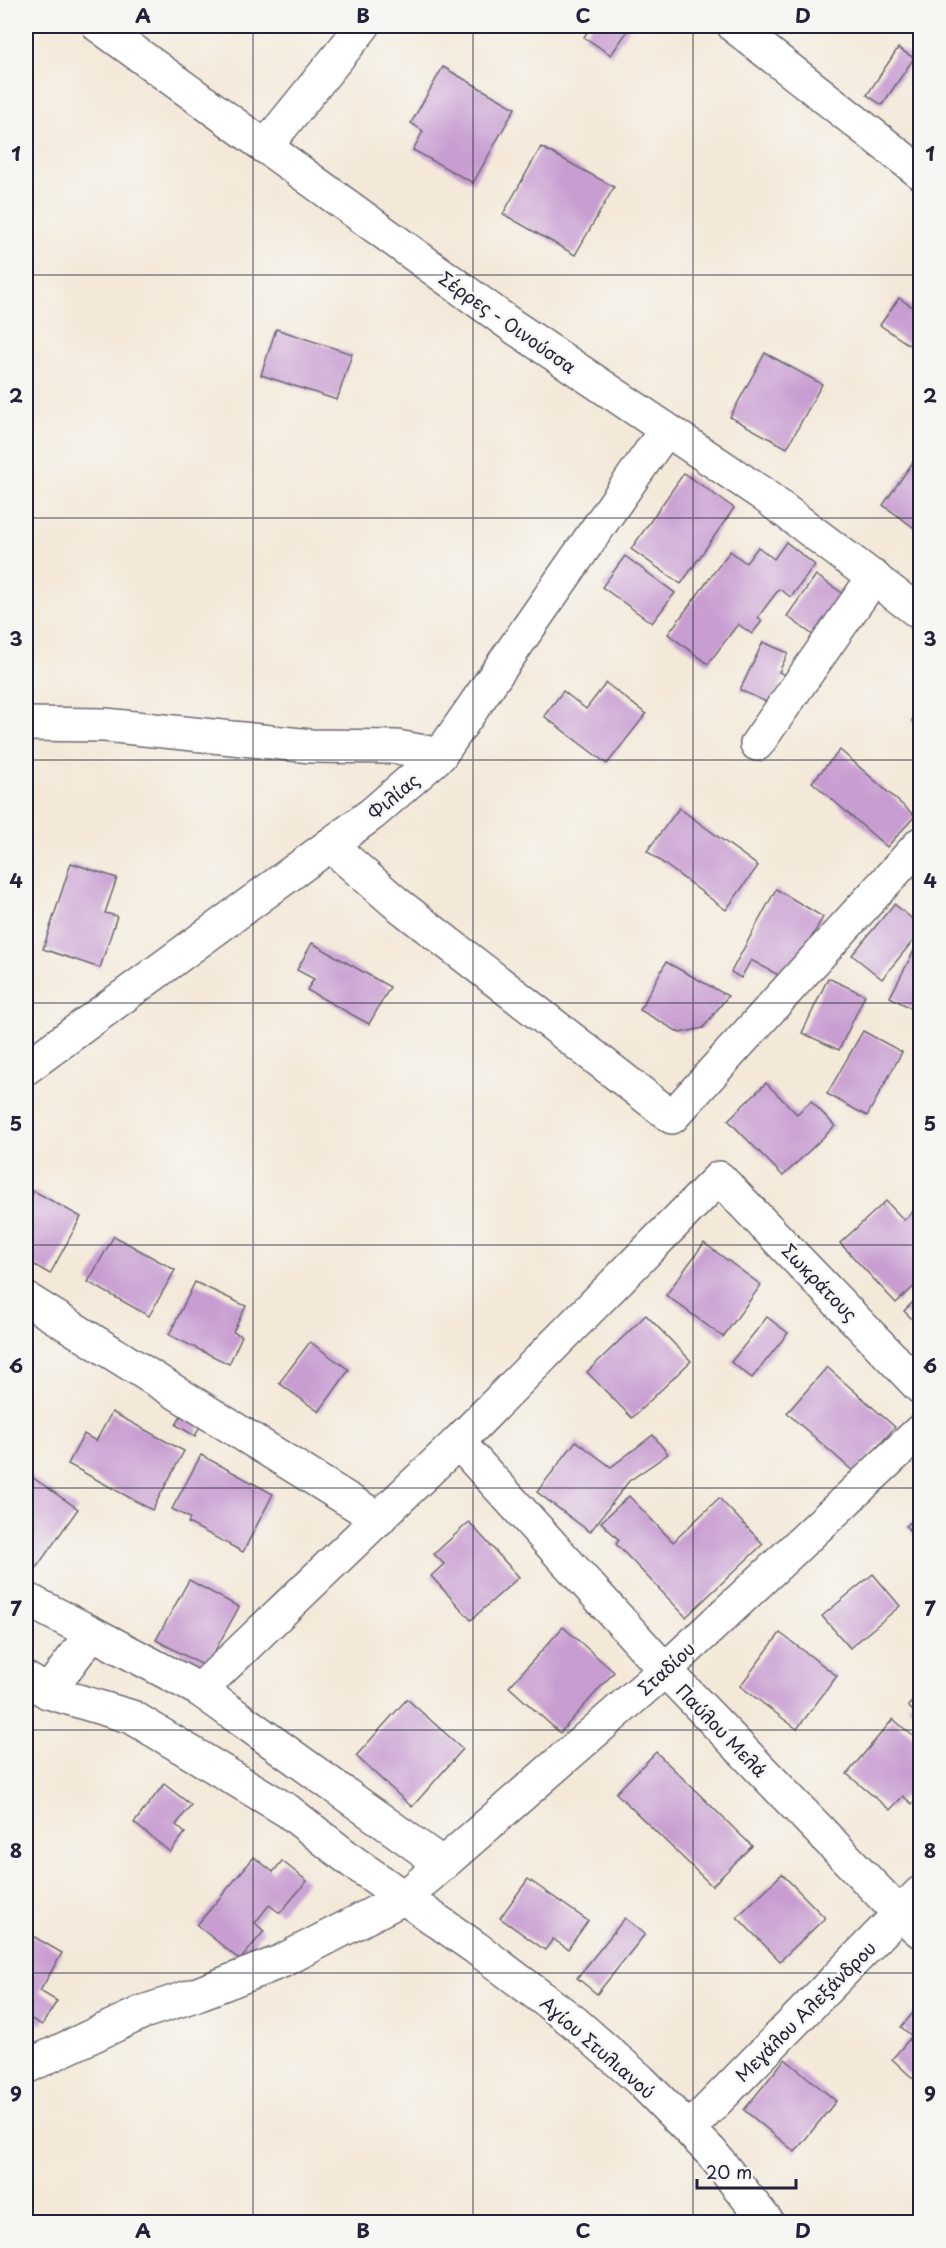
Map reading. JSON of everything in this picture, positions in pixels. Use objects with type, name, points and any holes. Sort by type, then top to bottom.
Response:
[{"type":"street","name":"Σέρρες - Οινούσσα","points":[[99,26],[514,327],[665,431],[761,493],[921,613]]},
{"type":"street","points":[[265,147],[363,26]]},
{"type":"street","points":[[734,26],[921,172]]},
{"type":"street","name":"Φιλίας","points":[[26,1068],[372,814],[440,755],[665,431]]},
{"type":"street","points":[[758,744],[874,577]]},
{"type":"street","points":[[26,724],[105,725],[301,745],[397,747],[440,755]]},
{"type":"street","points":[[330,845],[386,894],[672,1117],[921,844]]},
{"type":"street","name":"Σωκράτους","points":[[459,1442],[719,1178],[921,1387]]},
{"type":"street","points":[[26,1299],[379,1519]]},
{"type":"street","name":"Σταδίου","points":[[26,2067],[143,2012],[282,1961],[405,1897],[441,1863],[665,1670],[921,1431]]},
{"type":"street","points":[[200,1690],[459,1442]]},
{"type":"street","name":"Παύλου Μελά","points":[[459,1442],[665,1670],[914,1913]]},
{"type":"street","points":[[26,1599],[200,1690],[441,1863]]},
{"type":"street","points":[[37,1685],[92,1634]]},
{"type":"street","name":"Αγίου Στυλιανού","points":[[37,1685],[132,1717],[288,1811],[325,1842],[405,1897],[574,2022],[640,2080],[690,2128],[736,2181],[767,2223]]},
{"type":"street","name":"Μεγάλου Αλεξάνδρου","points":[[690,2128],[914,1913]]},
{"type":"building","points":[[591,26],[631,26],[611,55],[584,37]]},
{"type":"building","points":[[898,48],[914,58],[882,105],[867,95]]},
{"type":"building","points":[[443,67],[515,108],[473,183],[413,150],[423,131],[411,123]]},
{"type":"building","points":[[541,147],[614,187],[575,255],[503,214]]},
{"type":"building","points":[[899,298],[920,312],[918,351],[880,325]]},
{"type":"building","points":[[276,329],[352,354],[337,400],[261,375]]},
{"type":"building","points":[[765,353],[822,384],[787,448],[730,417]]},
{"type":"building","points":[[920,452],[920,532],[883,505]]},
{"type":"building","points":[[684,473],[734,508],[681,584],[631,549]]},
{"type":"building","points":[[786,542],[815,565],[791,597],[779,589],[758,617],[762,621],[752,634],[738,624],[708,664],[668,634],[730,551],[746,563],[758,547],[774,559]]},
{"type":"building","points":[[625,556],[675,593],[652,623],[602,587]]},
{"type":"building","points":[[816,575],[842,593],[813,635],[787,616]]},
{"type":"building","points":[[763,642],[788,653],[779,672],[785,675],[771,704],[740,690]]},
{"type":"building","points":[[606,683],[646,714],[607,764],[544,716],[563,691],[586,709]]},
{"type":"building","points":[[920,706],[920,726],[912,721]]},
{"type":"building","points":[[840,750],[915,816],[887,847],[812,782]]},
{"type":"building","points":[[679,808],[758,866],[726,910],[647,851]]},
{"type":"building","points":[[71,863],[117,878],[105,913],[117,916],[100,968],[43,949]]},
{"type":"building","points":[[776,889],[823,917],[787,980],[751,960],[741,978],[731,972]]},
{"type":"building","points":[[894,904],[920,925],[920,932],[882,979],[852,955]]},
{"type":"building","points":[[312,943],[390,987],[369,1024],[307,990],[314,979],[297,970]]},
{"type":"building","points":[[917,945],[920,946],[920,1013],[890,997]]},
{"type":"building","points":[[666,962],[728,996],[703,1028],[680,1033],[640,1010]]},
{"type":"building","points":[[828,978],[865,995],[839,1050],[802,1033]]},
{"type":"building","points":[[863,1031],[902,1052],[867,1116],[827,1094]]},
{"type":"building","points":[[766,1083],[797,1114],[811,1101],[835,1126],[783,1176],[728,1120]]},
{"type":"building","points":[[34,1191],[81,1217],[50,1274],[26,1260],[26,1206]]},
{"type":"building","points":[[886,1201],[904,1220],[920,1205],[920,1281],[896,1303],[840,1243]]},
{"type":"building","points":[[114,1236],[175,1270],[149,1316],[88,1282]]},
{"type":"building","points":[[704,1243],[761,1285],[723,1337],[666,1295]]},
{"type":"building","points":[[195,1282],[246,1306],[233,1332],[242,1336],[229,1364],[169,1335]]},
{"type":"building","points":[[920,1295],[920,1327],[904,1311]]},
{"type":"building","points":[[646,1315],[691,1361],[632,1418],[587,1372]]},
{"type":"building","points":[[767,1317],[788,1333],[752,1378],[731,1362]]},
{"type":"building","points":[[310,1342],[349,1370],[319,1412],[279,1383]]},
{"type":"building","points":[[827,1367],[895,1427],[855,1473],[787,1413]]},
{"type":"building","points":[[186,1407],[205,1418],[195,1436],[176,1425]]},
{"type":"building","points":[[112,1412],[184,1451],[152,1510],[68,1464],[84,1434],[96,1441]]},
{"type":"building","points":[[653,1435],[668,1454],[629,1481],[590,1532],[537,1492],[576,1441],[611,1467]]},
{"type":"building","points":[[201,1455],[273,1494],[243,1552],[188,1523],[190,1518],[172,1509]]},
{"type":"building","points":[[26,1473],[78,1509],[36,1568],[26,1560]]},
{"type":"building","points":[[629,1496],[673,1542],[719,1498],[763,1544],[686,1617],[616,1544],[619,1540],[601,1522]]},
{"type":"building","points":[[920,1514],[920,1544],[906,1526]]},
{"type":"building","points":[[469,1522],[519,1577],[471,1620],[431,1576],[444,1564],[434,1554]]},
{"type":"building","points":[[873,1574],[900,1606],[850,1648],[822,1616]]},
{"type":"building","points":[[189,1580],[239,1607],[206,1667],[156,1640]]},
{"type":"building","points":[[563,1627],[614,1672],[560,1733],[509,1687]]},
{"type":"building","points":[[780,1633],[837,1676],[797,1729],[740,1686]]},
{"type":"building","points":[[920,1693],[920,1718],[908,1706]]},
{"type":"building","points":[[407,1699],[463,1749],[412,1807],[356,1756]]},
{"type":"building","points":[[893,1719],[920,1742],[920,1793],[912,1804],[903,1796],[890,1810],[847,1774]]},
{"type":"building","points":[[656,1752],[752,1846],[712,1886],[616,1793]]},
{"type":"building","points":[[164,1784],[191,1805],[176,1825],[185,1833],[170,1852],[134,1823]]},
{"type":"building","points":[[254,1857],[273,1872],[282,1861],[307,1881],[280,1913],[269,1905],[255,1923],[264,1931],[240,1960],[197,1925]]},
{"type":"building","points":[[782,1874],[825,1918],[780,1961],[737,1917]]},
{"type":"building","points":[[528,1879],[588,1921],[568,1949],[553,1939],[545,1950],[500,1918]]},
{"type":"building","points":[[625,1918],[645,1934],[597,1994],[577,1978]]},
{"type":"building","points":[[26,1932],[62,1953],[40,1991],[57,2001],[42,2025],[26,2016]]},
{"type":"building","points":[[920,2005],[920,2085],[892,2059],[912,2036],[901,2027]]},
{"type":"building","points":[[785,2059],[836,2101],[795,2152],[744,2110]]}]
